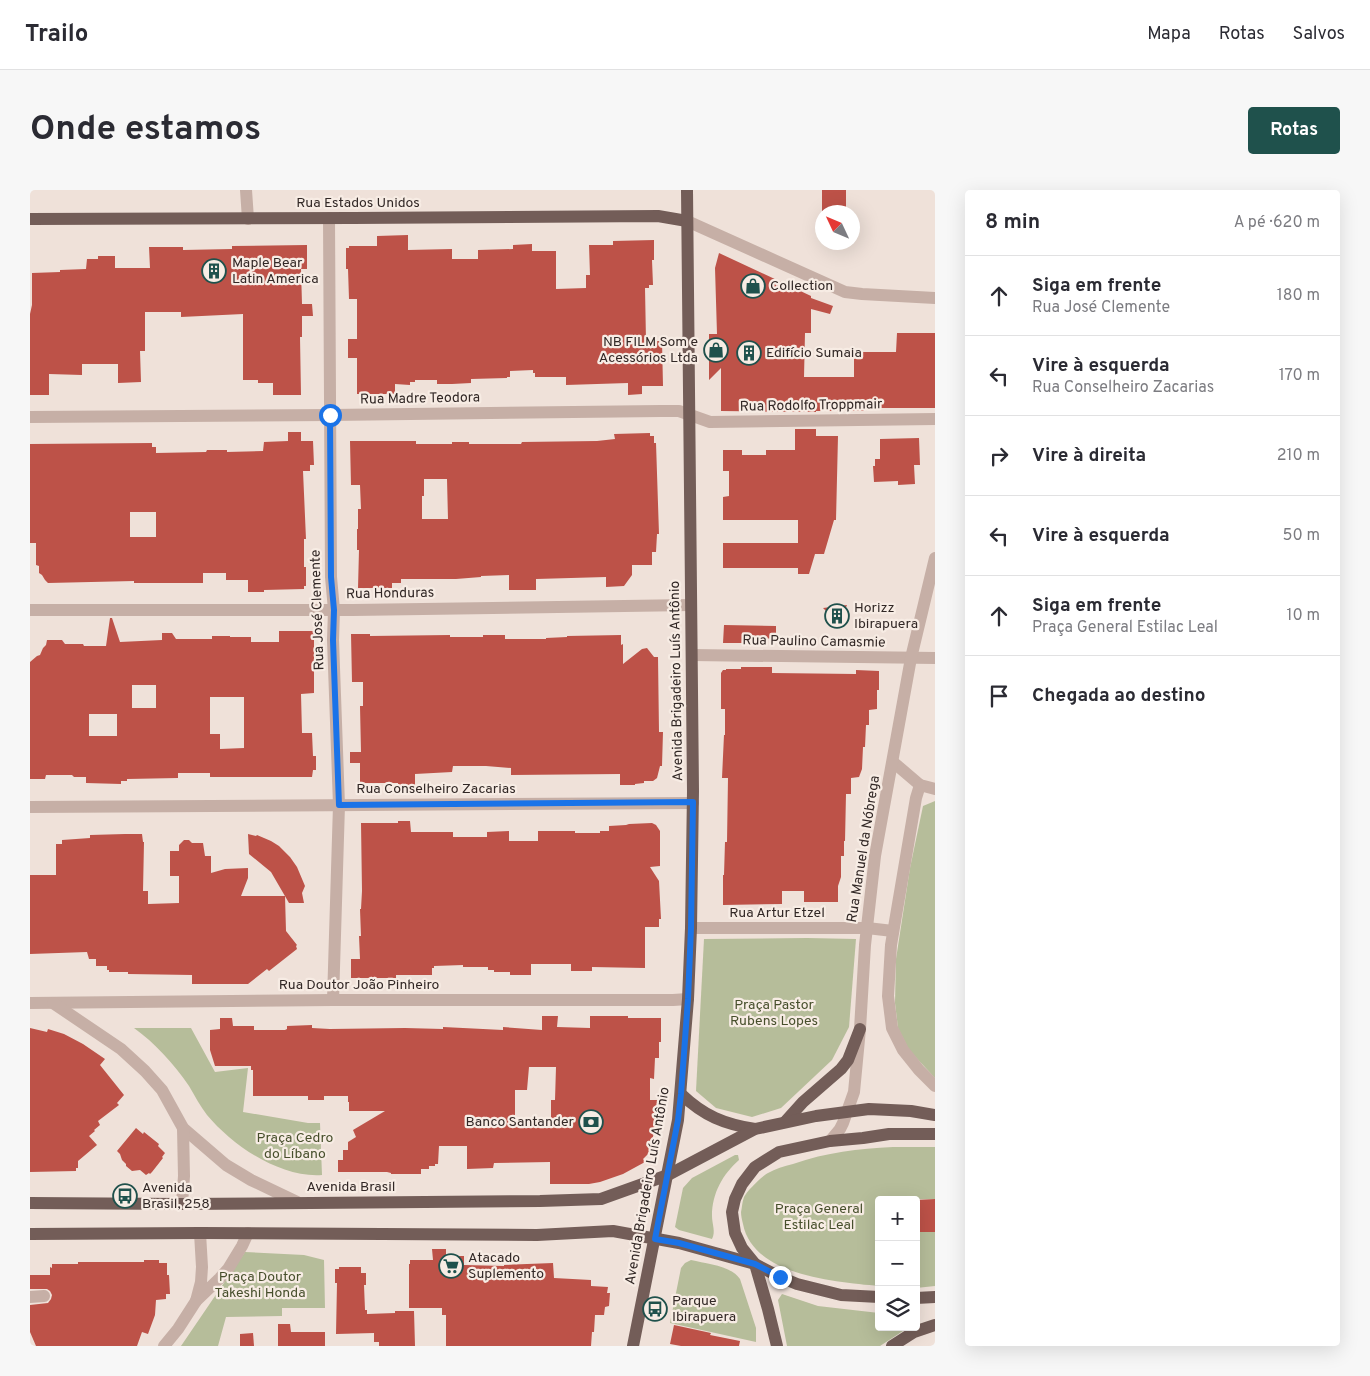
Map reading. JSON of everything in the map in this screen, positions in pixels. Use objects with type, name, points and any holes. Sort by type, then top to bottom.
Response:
[{"type":"main road","name":"Avenida Brigadeiro Luís Antônio","points":[[633,1346],[678,1120],[688,999],[693,802],[687,190]]},
{"type":"main road","name":"Rua Estados Unidos","points":[[30,219],[658,216],[687,221]]},
{"type":"main road","points":[[785,1122],[803,1102],[848,1060],[860,1029]]},
{"type":"main road","points":[[681,1094],[690,1104],[713,1118],[726,1123],[755,1129],[816,1116],[869,1109],[911,1111],[935,1115]]},
{"type":"main road","name":"Avenida Brasil","points":[[30,1203],[182,1204],[601,1199],[668,1174],[755,1129]]},
{"type":"main road","points":[[777,1346],[755,1264],[742,1248],[735,1234],[732,1212],[735,1199],[742,1184],[755,1168],[779,1152],[830,1141],[890,1134],[935,1134]]},
{"type":"main road","points":[[30,1234],[537,1234],[613,1231],[679,1243],[755,1264],[797,1284],[841,1295],[875,1297]]},
{"type":"main road","points":[[920,1298],[935,1296]]},
{"type":"main road","points":[[892,1346],[914,1332],[935,1325]]},
{"type":"street","points":[[246,190],[248,219]]},
{"type":"street","name":"Rua José Clemente","points":[[329,218],[331,577],[334,610],[333,640],[339,805],[333,1000]]},
{"type":"street","points":[[687,221],[846,292],[935,298]]},
{"type":"street","name":"Rua Madre Teodora","points":[[30,416],[679,411],[689,416]]},
{"type":"street","name":"Rua Rodolfo Troppmair","points":[[689,416],[710,422],[935,419]]},
{"type":"street","name":"Rua Manuel da Nóbrega","points":[[830,1141],[840,1129],[854,1092],[867,928],[875,856],[911,658],[933,574],[935,558]]},
{"type":"street","name":"Rua Honduras","points":[[30,610],[334,610],[691,605]]},
{"type":"street","name":"Rua Paulino Camasmie","points":[[692,655],[935,658]]},
{"type":"street","points":[[892,762],[920,786],[935,789]]},
{"type":"street","points":[[920,786],[916,798],[893,930],[889,957],[888,996],[892,1028],[902,1050],[935,1086]]},
{"type":"street","name":"Rua Conselheiro Zacarias","points":[[30,807],[693,802]]},
{"type":"street","name":"Rua Artur Etzel","points":[[691,928],[867,928],[893,930]]},
{"type":"street","name":"Rua Doutor João Pinheiro","points":[[30,1003],[688,999]]},
{"type":"street","points":[[53,1003],[121,1049],[162,1090],[183,1128],[226,1165],[251,1180],[296,1202]]},
{"type":"street","points":[[182,1204],[184,1176],[183,1128]]},
{"type":"street","points":[[164,1346],[178,1329],[196,1300],[202,1282],[200,1233]]},
{"type":"street","points":[[196,1300],[228,1269],[248,1233]]},
{"type":"street","points":[[30,1297],[44,1296]]},
{"type":"green space","points":[[935,801],[935,1078],[909,1050],[898,1028],[895,1003],[896,959],[910,868],[923,806]]},
{"type":"green space","name":"Praça Pastor Rubens Lopes","points":[[704,939],[856,939],[849,1027],[832,1060],[781,1108],[752,1117],[716,1108],[696,1091]]},
{"type":"green space","name":"Praça Cedro do Líbano","points":[[134,1028],[191,1028],[215,1072],[248,1068],[243,1112],[308,1123],[320,1123],[322,1175],[306,1175],[274,1166],[258,1158],[230,1138],[207,1115],[171,1062],[157,1047]]},
{"type":"green space","name":"Praça General Estilac Leal","points":[[893,1147],[935,1147],[935,1199],[920,1199],[920,1196],[875,1196],[875,1286],[841,1282],[799,1273],[779,1265],[762,1255],[750,1241],[741,1216],[743,1199],[751,1188],[774,1170],[830,1154]]},
{"type":"green space","points":[[738,1155],[739,1160],[728,1171],[716,1192],[712,1216],[714,1234],[712,1239],[679,1230],[675,1227],[683,1188],[692,1178]]},
{"type":"green space","points":[[920,1232],[935,1232],[935,1286],[920,1288]]},
{"type":"green space","name":"Praça Doutor Takeshi Honda","points":[[245,1252],[304,1255],[324,1260],[325,1308],[282,1308],[282,1316],[226,1317],[218,1346],[181,1346]]},
{"type":"green space","points":[[691,1260],[724,1268],[736,1274],[740,1279],[756,1328],[756,1342],[670,1323],[681,1268]]},
{"type":"green space","points":[[782,1294],[818,1306],[875,1313],[875,1331],[903,1331],[880,1346],[787,1346],[778,1300]]},
{"type":"building","points":[[822,190],[846,190],[846,205],[822,205]]},
{"type":"building","points":[[408,235],[408,250],[452,249],[452,259],[478,259],[478,250],[513,249],[513,245],[532,244],[532,251],[556,251],[556,289],[586,288],[586,275],[590,275],[589,245],[613,245],[613,241],[654,240],[654,260],[652,260],[653,285],[645,288],[646,341],[662,341],[663,386],[642,386],[642,394],[628,395],[628,383],[566,385],[566,377],[535,377],[533,370],[510,371],[510,377],[507,378],[471,379],[471,383],[437,384],[437,380],[415,380],[415,382],[410,382],[410,385],[395,384],[395,394],[357,394],[357,358],[348,358],[348,339],[357,339],[357,299],[349,299],[346,248],[349,248],[349,246],[377,246],[377,236]]},
{"type":"building","points":[[307,245],[307,269],[301,269],[302,304],[312,304],[313,316],[302,316],[302,337],[300,337],[301,395],[273,395],[273,383],[243,380],[243,314],[181,317],[181,312],[145,312],[145,351],[140,351],[141,382],[118,383],[118,364],[82,364],[82,375],[49,374],[49,395],[30,395],[32,273],[86,269],[87,259],[98,259],[98,256],[115,256],[115,268],[150,268],[149,247],[183,247],[183,250],[232,249],[232,246]]},
{"type":"building","points":[[719,253],[811,296],[811,298],[833,306],[830,314],[811,309],[811,333],[805,333],[804,377],[854,377],[854,352],[896,352],[897,333],[935,333],[935,408],[864,408],[864,411],[816,412],[721,411],[721,368],[709,380],[709,334],[717,334],[715,268]]},
{"type":"building","points":[[795,429],[816,429],[816,436],[838,436],[836,520],[834,520],[824,554],[815,554],[809,574],[798,574],[798,568],[723,568],[723,543],[798,543],[798,520],[723,520],[723,497],[729,496],[729,471],[723,471],[723,450],[742,450],[742,455],[766,455],[766,450],[795,450]]},
{"type":"building","points":[[288,432],[301,432],[301,441],[313,441],[314,465],[310,465],[310,471],[303,471],[306,539],[304,539],[306,586],[304,586],[304,589],[248,592],[248,580],[226,580],[226,573],[203,573],[203,583],[134,583],[134,581],[48,583],[39,573],[39,566],[36,565],[36,543],[30,543],[30,444],[152,443],[152,447],[156,447],[156,453],[206,452],[207,450],[227,450],[227,452],[263,451],[264,442],[288,441]],"holes":[[[130,512],[156,512],[156,537],[130,537]]]},
{"type":"building","points":[[650,433],[650,436],[654,436],[654,443],[656,443],[659,534],[657,534],[656,552],[652,552],[652,565],[632,565],[632,575],[624,586],[606,587],[606,577],[536,579],[536,590],[509,590],[509,575],[456,579],[401,579],[401,583],[392,583],[392,588],[358,588],[359,550],[357,550],[357,529],[358,509],[361,509],[360,485],[351,485],[350,441],[416,441],[416,444],[469,442],[469,444],[521,444],[522,442],[597,441],[615,439],[614,434]],"holes":[[[424,479],[447,479],[448,519],[422,519]]]},
{"type":"building","points":[[919,438],[920,465],[914,465],[915,484],[898,485],[898,481],[874,482],[873,466],[875,466],[875,459],[880,459],[880,439]]},
{"type":"building","name":"Horizz Ibirapuera","points":[[847,605],[839,624],[823,608]]},
{"type":"building","points":[[110,618],[112,618],[120,642],[162,640],[162,633],[172,633],[176,639],[212,639],[212,636],[230,636],[251,637],[251,642],[279,642],[279,631],[314,631],[314,693],[301,694],[302,733],[312,733],[313,756],[316,756],[316,770],[313,770],[312,777],[210,777],[210,773],[178,773],[178,778],[127,779],[127,781],[121,781],[121,784],[86,783],[86,777],[74,777],[72,775],[46,775],[45,779],[30,779],[30,662],[40,655],[47,640],[62,640],[65,644],[83,644],[84,646],[106,646]],"holes":[[[132,685],[156,685],[156,708],[132,708]],[[210,697],[244,697],[244,748],[220,749],[220,734],[210,734]],[[89,714],[117,714],[117,736],[89,736]]]},
{"type":"building","points":[[724,625],[776,626],[776,639],[761,638],[761,641],[757,641],[757,643],[723,643]]},
{"type":"building","points":[[351,634],[370,634],[370,636],[450,635],[450,637],[505,635],[505,639],[621,635],[623,664],[642,649],[647,648],[654,657],[658,657],[659,732],[663,732],[662,766],[660,766],[657,778],[653,781],[644,781],[644,783],[635,785],[620,785],[620,774],[511,775],[511,768],[453,766],[452,772],[415,774],[415,787],[398,787],[398,783],[360,783],[360,763],[350,763],[350,752],[361,752],[360,706],[363,706],[363,682],[352,682]]},
{"type":"building","points":[[741,667],[772,667],[772,673],[856,674],[856,670],[879,671],[877,709],[869,710],[869,725],[866,725],[862,769],[859,777],[851,778],[851,794],[846,794],[844,856],[841,856],[838,902],[804,902],[804,891],[782,891],[782,904],[723,905],[725,842],[727,842],[728,778],[722,778],[725,709],[721,709],[721,673],[726,669],[741,669]]},
{"type":"building","points":[[398,821],[410,821],[411,832],[453,832],[453,837],[487,837],[487,832],[509,831],[509,841],[538,841],[538,831],[600,833],[600,831],[609,831],[609,826],[652,823],[656,825],[660,831],[660,866],[650,867],[659,881],[661,919],[659,919],[659,927],[645,927],[645,968],[592,967],[592,971],[571,971],[571,964],[531,964],[531,975],[510,975],[510,972],[488,970],[488,967],[463,967],[463,965],[434,966],[432,968],[432,975],[396,975],[396,978],[351,978],[351,959],[360,959],[361,823],[398,823]]},
{"type":"building","points":[[142,834],[144,842],[143,891],[148,891],[148,904],[179,903],[179,876],[170,876],[170,851],[179,851],[179,845],[184,840],[189,840],[192,843],[203,843],[205,856],[211,856],[211,873],[225,869],[248,868],[248,878],[241,896],[285,896],[286,931],[297,945],[297,949],[269,971],[267,969],[248,984],[192,984],[192,975],[109,972],[107,966],[96,966],[96,959],[89,959],[87,952],[30,954],[30,875],[56,875],[56,844],[62,844],[62,840],[90,838],[90,835]]},
{"type":"building","points":[[248,834],[257,835],[271,841],[290,857],[297,867],[305,886],[302,893],[304,903],[289,903],[271,872],[249,854]]},
{"type":"building","points":[[542,1016],[558,1016],[557,1027],[590,1028],[590,1016],[661,1018],[659,1058],[655,1058],[654,1079],[650,1078],[650,1100],[660,1100],[651,1147],[649,1153],[643,1159],[645,1162],[623,1174],[600,1182],[589,1184],[550,1184],[550,1162],[494,1163],[493,1168],[467,1169],[467,1146],[439,1146],[438,1164],[429,1166],[429,1169],[421,1169],[421,1174],[338,1172],[338,1160],[343,1160],[343,1150],[348,1150],[348,1142],[356,1137],[353,1130],[385,1111],[349,1111],[348,1096],[324,1096],[324,1100],[308,1100],[308,1096],[253,1096],[253,1070],[251,1070],[251,1066],[215,1066],[210,1050],[210,1030],[220,1029],[220,1018],[232,1018],[233,1026],[254,1026],[254,1030],[285,1030],[287,1026],[312,1025],[312,1028],[330,1029],[443,1029],[443,1027],[503,1030],[503,1027],[542,1030]],"holes":[[[529,1067],[556,1067],[555,1100],[551,1100],[551,1124],[515,1124],[515,1090],[527,1090]]]},
{"type":"building","points":[[30,1028],[47,1032],[48,1029],[64,1034],[105,1059],[100,1065],[124,1095],[117,1103],[119,1105],[98,1121],[100,1125],[89,1136],[97,1145],[78,1161],[76,1171],[30,1172]]},
{"type":"building","points":[[136,1128],[159,1144],[158,1146],[165,1153],[150,1174],[146,1175],[140,1170],[132,1171],[126,1166],[117,1151]]},
{"type":"building","points":[[935,1199],[935,1232],[920,1232],[920,1200]]},
{"type":"building","points":[[432,1249],[446,1249],[446,1256],[464,1256],[464,1265],[504,1266],[553,1263],[554,1278],[591,1280],[591,1286],[608,1287],[607,1293],[610,1293],[609,1306],[605,1307],[604,1315],[595,1315],[591,1346],[446,1346],[446,1315],[442,1315],[442,1308],[409,1308],[410,1260],[433,1260]]},
{"type":"building","points":[[144,1260],[159,1260],[159,1263],[167,1263],[170,1294],[166,1294],[166,1299],[156,1300],[155,1315],[148,1334],[142,1332],[137,1346],[36,1346],[30,1332],[30,1305],[48,1303],[52,1295],[47,1289],[30,1289],[30,1275],[50,1275],[52,1264],[144,1262]]},
{"type":"building","points":[[339,1267],[361,1267],[361,1273],[366,1273],[366,1285],[364,1285],[365,1310],[367,1310],[367,1314],[414,1311],[415,1346],[379,1346],[379,1342],[374,1342],[374,1333],[336,1334],[337,1283],[335,1283],[335,1269],[339,1269]]},
{"type":"building","points":[[278,1324],[290,1324],[291,1332],[325,1332],[325,1346],[278,1346]]},
{"type":"building","points":[[674,1325],[740,1341],[739,1346],[681,1346],[670,1344]]},
{"type":"building","points":[[253,1333],[254,1346],[240,1346],[240,1334]]},
{"type":"place","name":"Maple Bear Latin America","points":[[214,271]]},
{"type":"place","name":"Collection","points":[[753,286]]},
{"type":"place","name":"NB FILM Som e Acessórios Ltda","points":[[716,350]]},
{"type":"place","name":"Edifício Sumaia","points":[[749,353]]},
{"type":"place","name":"Horizz Ibirapuera","points":[[837,616]]},
{"type":"place","name":"Banco Santander","points":[[591,1122]]},
{"type":"place","name":"Avenida Brasil, 258","points":[[125,1196]]},
{"type":"place","name":"Atacado Suplemento","points":[[451,1266]]},
{"type":"place","name":"Parque Ibirapuera","points":[[655,1309]]},
{"type":"route","points":[[330,415],[331,577],[334,610],[333,640],[339,805],[693,802],[691,928],[681,1094],[678,1120],[655,1239],[679,1243],[755,1264],[780,1277]]}]
